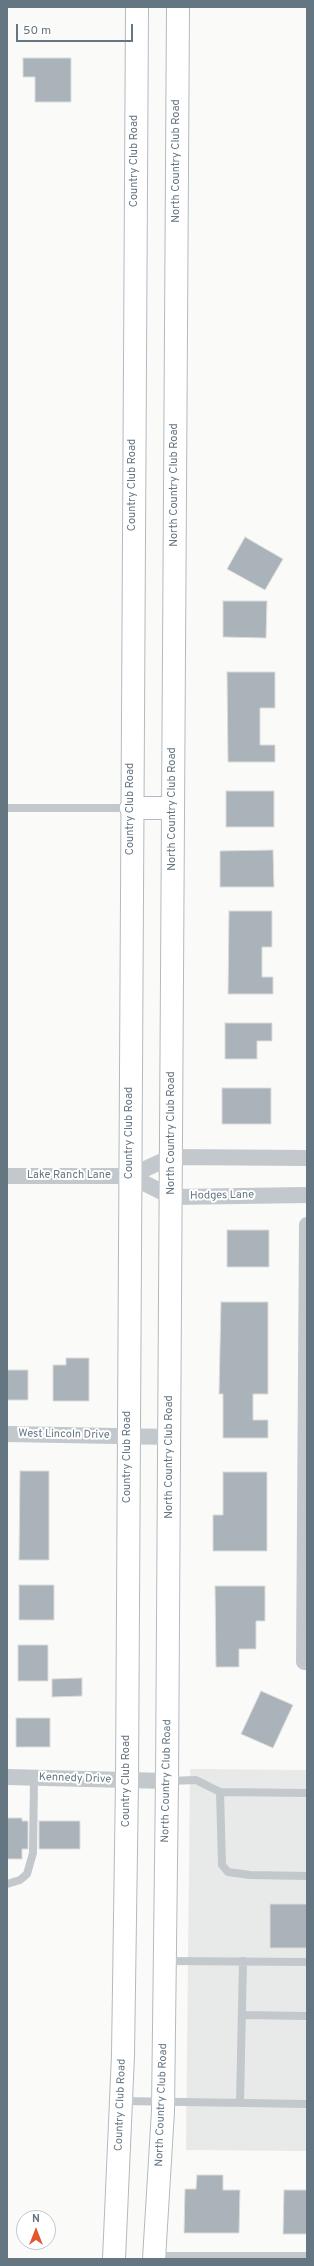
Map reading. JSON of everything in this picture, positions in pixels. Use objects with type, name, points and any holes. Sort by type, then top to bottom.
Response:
[{"type":"main road","name":"Country Club Road","points":[[114,2259],[121,2101],[127,1781],[136,7]]},
{"type":"main road","name":"North Country Club Road","points":[[154,2258],[164,2102],[172,1196],[178,7]]},
{"type":"main road","points":[[131,808],[173,808]]},
{"type":"street","points":[[130,1176],[171,1157],[307,1158]]},
{"type":"street","name":"Lake Ranch Lane","points":[[7,1176],[130,1176]]},
{"type":"street","name":"Hodges Lane","points":[[130,1176],[172,1196],[307,1195]]},
{"type":"street","points":[[306,1662],[307,1225]]},
{"type":"street","name":"West Lincoln Drive","points":[[7,1434],[170,1436]]},
{"type":"street","name":"Kennedy Drive","points":[[7,1777],[167,1781]]},
{"type":"lane","points":[[7,808],[131,808]]},
{"type":"lane","points":[[7,1884],[20,1880],[26,1874],[33,1853],[34,1778]]},
{"type":"lane","points":[[167,1781],[196,1780],[220,1792],[307,1793]]},
{"type":"lane","points":[[220,1792],[222,1865],[228,1872],[250,1875],[307,1876]]},
{"type":"lane","points":[[165,1960],[307,1962]]},
{"type":"lane","points":[[240,2103],[243,1961]]},
{"type":"lane","points":[[242,2015],[307,2016]]},
{"type":"lane","points":[[121,2101],[307,2104]]},
{"type":"lane","points":[[154,2258],[307,2256]]},
{"type":"shaded area","points":[[190,1769],[307,1770],[307,2151],[186,2150]]},
{"type":"building","points":[[23,58],[71,58],[71,102],[35,102],[35,77],[23,77]]},
{"type":"building","points":[[245,537],[283,559],[265,590],[227,569]]},
{"type":"building","points":[[223,601],[267,601],[266,638],[223,637]]},
{"type":"building","points":[[227,672],[275,672],[275,708],[260,708],[260,745],[275,745],[275,762],[228,762]]},
{"type":"building","points":[[226,791],[274,791],[274,827],[226,827]]},
{"type":"building","points":[[273,850],[274,887],[220,887],[220,851]]},
{"type":"building","points":[[229,911],[272,911],[272,947],[262,947],[262,977],[273,977],[273,994],[228,994]]},
{"type":"building","points":[[225,1023],[272,1023],[272,1041],[257,1041],[257,1059],[225,1059]]},
{"type":"building","points":[[222,1088],[271,1088],[271,1124],[222,1124]]},
{"type":"building","points":[[227,1230],[269,1230],[269,1267],[227,1267]]},
{"type":"building","points":[[221,1302],[268,1302],[268,1394],[253,1394],[253,1420],[268,1420],[268,1438],[223,1438],[223,1394],[219,1394]]},
{"type":"building","points":[[66,1358],[89,1358],[89,1401],[53,1401],[53,1365],[66,1365]]},
{"type":"building","points":[[7,1370],[28,1370],[28,1400],[7,1400]]},
{"type":"building","points":[[20,1471],[49,1471],[49,1560],[19,1560]]},
{"type":"building","points":[[223,1472],[267,1472],[267,1551],[213,1551],[213,1515],[223,1515]]},
{"type":"building","points":[[19,1585],[54,1585],[54,1620],[19,1620]]},
{"type":"building","points":[[215,1586],[265,1586],[265,1621],[256,1621],[256,1649],[239,1649],[239,1667],[216,1667]]},
{"type":"building","points":[[18,1645],[48,1645],[48,1681],[18,1681]]},
{"type":"building","points":[[82,1678],[82,1696],[52,1697],[52,1679]]},
{"type":"building","points":[[261,1691],[293,1705],[273,1748],[241,1734]]},
{"type":"building","points":[[16,1718],[50,1718],[50,1747],[16,1747]]},
{"type":"building","points":[[7,1818],[22,1818],[22,1821],[28,1821],[28,1849],[22,1849],[22,1859],[7,1859]]},
{"type":"building","points":[[39,1821],[80,1821],[80,1849],[39,1849]]},
{"type":"building","points":[[270,1904],[307,1904],[307,1948],[270,1948]]},
{"type":"building","points":[[197,2175],[223,2175],[223,2190],[240,2190],[239,2233],[184,2233],[185,2189],[196,2189]]},
{"type":"building","points":[[284,2190],[307,2190],[307,2234],[283,2234]]}]
